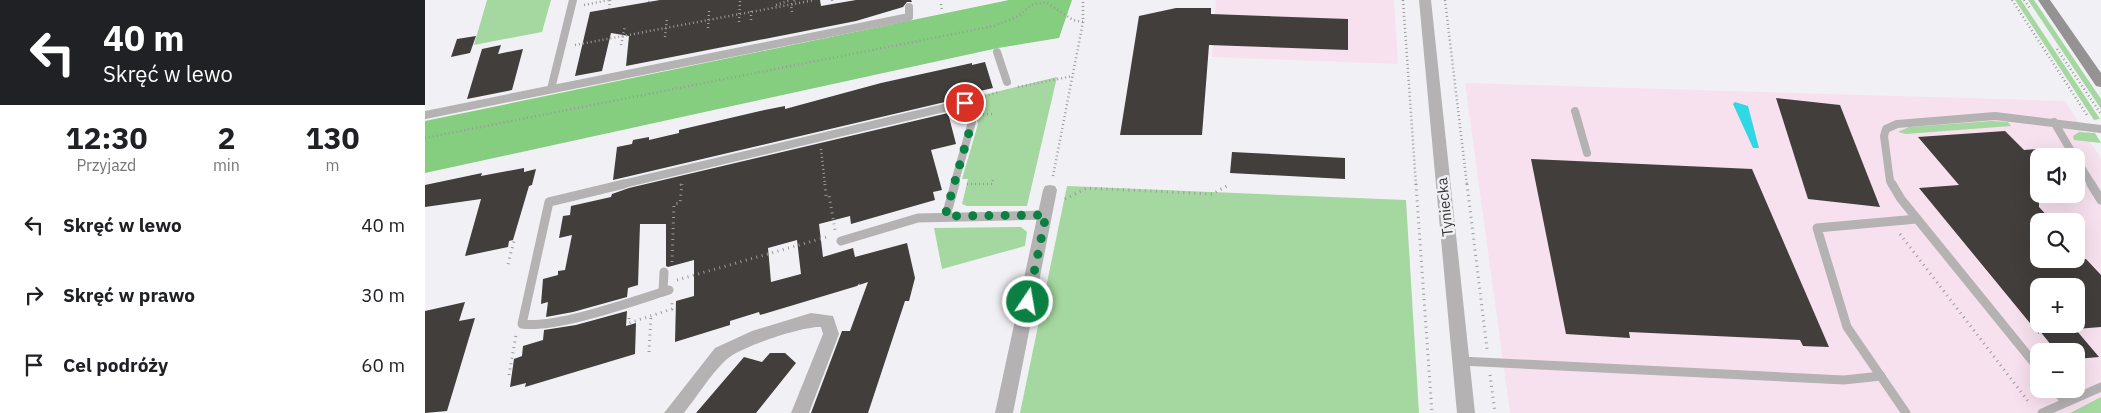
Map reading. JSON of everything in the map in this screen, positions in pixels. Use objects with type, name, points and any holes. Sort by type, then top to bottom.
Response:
[{"type":"main road","points":[[2044,0],[2101,83]]},
{"type":"street","name":"Tyniecka","points":[[1425,0],[1465,413]]},
{"type":"street","points":[[1004,413],[1050,190]]},
{"type":"street","points":[[673,413],[721,353],[758,336],[811,320],[827,320],[831,334],[800,413]]},
{"type":"lane","points":[[551,89],[572,4]]},
{"type":"lane","points":[[425,115],[909,17],[909,7]]},
{"type":"lane","points":[[997,52],[1007,82]]},
{"type":"lane","points":[[664,272],[668,288],[560,321],[526,327],[522,324],[525,301],[549,202],[965,103],[972,122],[945,216]]},
{"type":"lane","points":[[1575,110],[1587,153]]},
{"type":"lane","points":[[2030,359],[1917,220],[1890,181],[1884,136],[1886,129],[1897,124],[1995,116],[2099,126]]},
{"type":"lane","points":[[2054,122],[2069,148]]},
{"type":"lane","points":[[2085,174],[2101,200]]},
{"type":"lane","points":[[840,236],[918,218],[1047,211]]},
{"type":"lane","points":[[1906,413],[1847,327],[1817,228],[1917,220]]},
{"type":"lane","points":[[1461,361],[1844,380],[1881,376]]},
{"type":"lane","points":[[2042,413],[2065,401],[2101,387]]},
{"type":"lane","points":[[2062,398],[2065,401]]},
{"type":"path","points":[[572,4],[610,0],[609,9]]},
{"type":"path","points":[[739,22],[740,0]]},
{"type":"path","points":[[562,47],[739,14],[791,0]]},
{"type":"path","points":[[792,12],[791,5],[795,0]]},
{"type":"path","points":[[768,7],[815,0]]},
{"type":"path","points":[[425,138],[994,26],[1019,16],[1031,5],[1051,0]]},
{"type":"path","points":[[1050,190],[1083,22],[1083,0]]},
{"type":"path","points":[[1403,0],[1433,413]]},
{"type":"path","points":[[1445,0],[1495,413]]},
{"type":"path","points":[[2012,0],[2099,126]]},
{"type":"path","points":[[1046,2],[1057,7],[1071,20],[1083,22]]},
{"type":"path","points":[[941,4],[942,10]]},
{"type":"path","points":[[708,28],[709,11]]},
{"type":"path","points":[[751,11],[751,20]]},
{"type":"path","points":[[665,37],[667,18]]},
{"type":"path","points":[[621,45],[625,26]]},
{"type":"path","points":[[668,288],[840,236],[829,195],[826,196],[821,149],[814,150],[813,139]]},
{"type":"path","points":[[964,184],[992,184],[993,179]]},
{"type":"path","points":[[1047,211],[1087,188],[1212,194],[1227,186]]},
{"type":"path","points":[[1891,222],[2028,401]]},
{"type":"path","points":[[508,264],[514,241]]},
{"type":"path","points":[[649,352],[651,316]]},
{"type":"path","points":[[509,375],[514,337],[526,327]]},
{"type":"shaded area","points":[[1216,0],[1394,0],[1398,64],[1212,57]]},
{"type":"shaded area","points":[[1465,83],[2065,101],[2101,159],[2101,397],[2070,413],[1510,413]]},
{"type":"green space","points":[[487,0],[551,0],[542,32],[474,45]]},
{"type":"green space","points":[[1009,0],[1072,0],[1059,38],[998,48],[425,173],[425,121]]},
{"type":"green space","points":[[2015,0],[2021,0],[2100,119],[2094,120]]},
{"type":"green space","points":[[2028,0],[2034,0],[2101,99],[2101,109]]},
{"type":"green space","points":[[1057,77],[1027,206],[967,206],[962,204],[968,179],[962,179],[978,124],[971,98]]},
{"type":"green space","points":[[1992,121],[2008,122],[2011,126],[1906,134],[1898,132],[1909,127]]},
{"type":"green space","points":[[2079,132],[2095,133],[2101,143],[2074,140],[2073,136]]},
{"type":"green space","points":[[1067,186],[1406,200],[1419,413],[1020,413]]},
{"type":"green space","points":[[1021,227],[1027,232],[1025,246],[942,269],[934,228]]},
{"type":"green space","points":[[2101,397],[2101,413],[2070,413]]},
{"type":"water","points":[[1735,102],[1748,106],[1759,148],[1753,148],[1733,104]]},
{"type":"building","points":[[660,0],[820,0],[821,6],[856,0],[911,0],[912,2],[907,2],[903,7],[856,21],[626,66],[629,36],[611,33],[602,71],[575,76],[590,12]]},
{"type":"building","points":[[1176,8],[1211,8],[1211,14],[1348,19],[1348,50],[1209,45],[1202,135],[1120,135],[1139,16]]},
{"type":"building","points":[[476,36],[470,53],[451,57],[457,39]]},
{"type":"building","points":[[501,45],[498,54],[523,49],[512,90],[467,99],[482,49]]},
{"type":"building","points":[[985,62],[993,88],[945,99],[945,102],[613,180],[617,147],[632,144],[633,140],[649,137],[649,140],[679,133],[679,130],[760,111],[785,106],[785,109],[881,83],[972,63],[972,65]]},
{"type":"building","points":[[1776,98],[1840,105],[1880,207],[1808,199]]},
{"type":"building","points":[[948,113],[956,144],[931,150],[942,190],[933,192],[935,200],[851,224],[850,216],[819,224],[823,257],[853,248],[855,257],[907,243],[915,278],[909,301],[905,301],[868,413],[811,413],[842,331],[850,331],[868,282],[760,315],[759,312],[730,321],[730,325],[675,342],[676,301],[694,296],[694,260],[666,266],[666,224],[640,224],[638,285],[628,288],[627,297],[573,312],[546,317],[548,302],[541,304],[543,279],[558,275],[558,271],[565,270],[572,235],[559,238],[563,216],[570,215],[571,206],[611,197],[612,194],[629,188]],"holes":[[[797,240],[801,274],[771,282],[768,248]]]},
{"type":"building","points":[[2005,131],[2024,150],[2030,150],[2030,203],[2039,203],[2039,207],[2045,213],[2030,213],[2030,268],[2085,268],[2086,259],[2101,275],[2101,327],[2085,328],[2085,278],[2030,278],[2030,323],[1919,188],[1959,185],[1918,137]]},
{"type":"building","points":[[1232,152],[1345,158],[1345,179],[1230,173]]},
{"type":"building","points":[[1531,159],[1752,169],[1829,347],[1803,346],[1800,340],[1629,332],[1630,338],[1566,334]]},
{"type":"building","points":[[524,168],[524,172],[536,169],[513,240],[509,241],[508,247],[465,256],[481,199],[425,207],[425,185],[482,173],[481,176]]},
{"type":"building","points":[[465,302],[459,321],[475,318],[447,411],[425,413],[425,311]]},
{"type":"building","points":[[627,311],[626,326],[636,323],[635,354],[525,387],[526,383],[510,387],[514,359],[522,356],[523,346],[543,340],[544,330],[576,325]]},
{"type":"building","points":[[2041,333],[2079,333],[2099,357],[2085,358],[2085,343],[2050,343]]},
{"type":"building","points":[[770,353],[785,353],[796,363],[756,413],[696,413],[744,357],[762,362]]},
{"type":"route","points":[[965,103],[970,112],[972,122],[945,216],[1046,215],[1028,302]]}]
